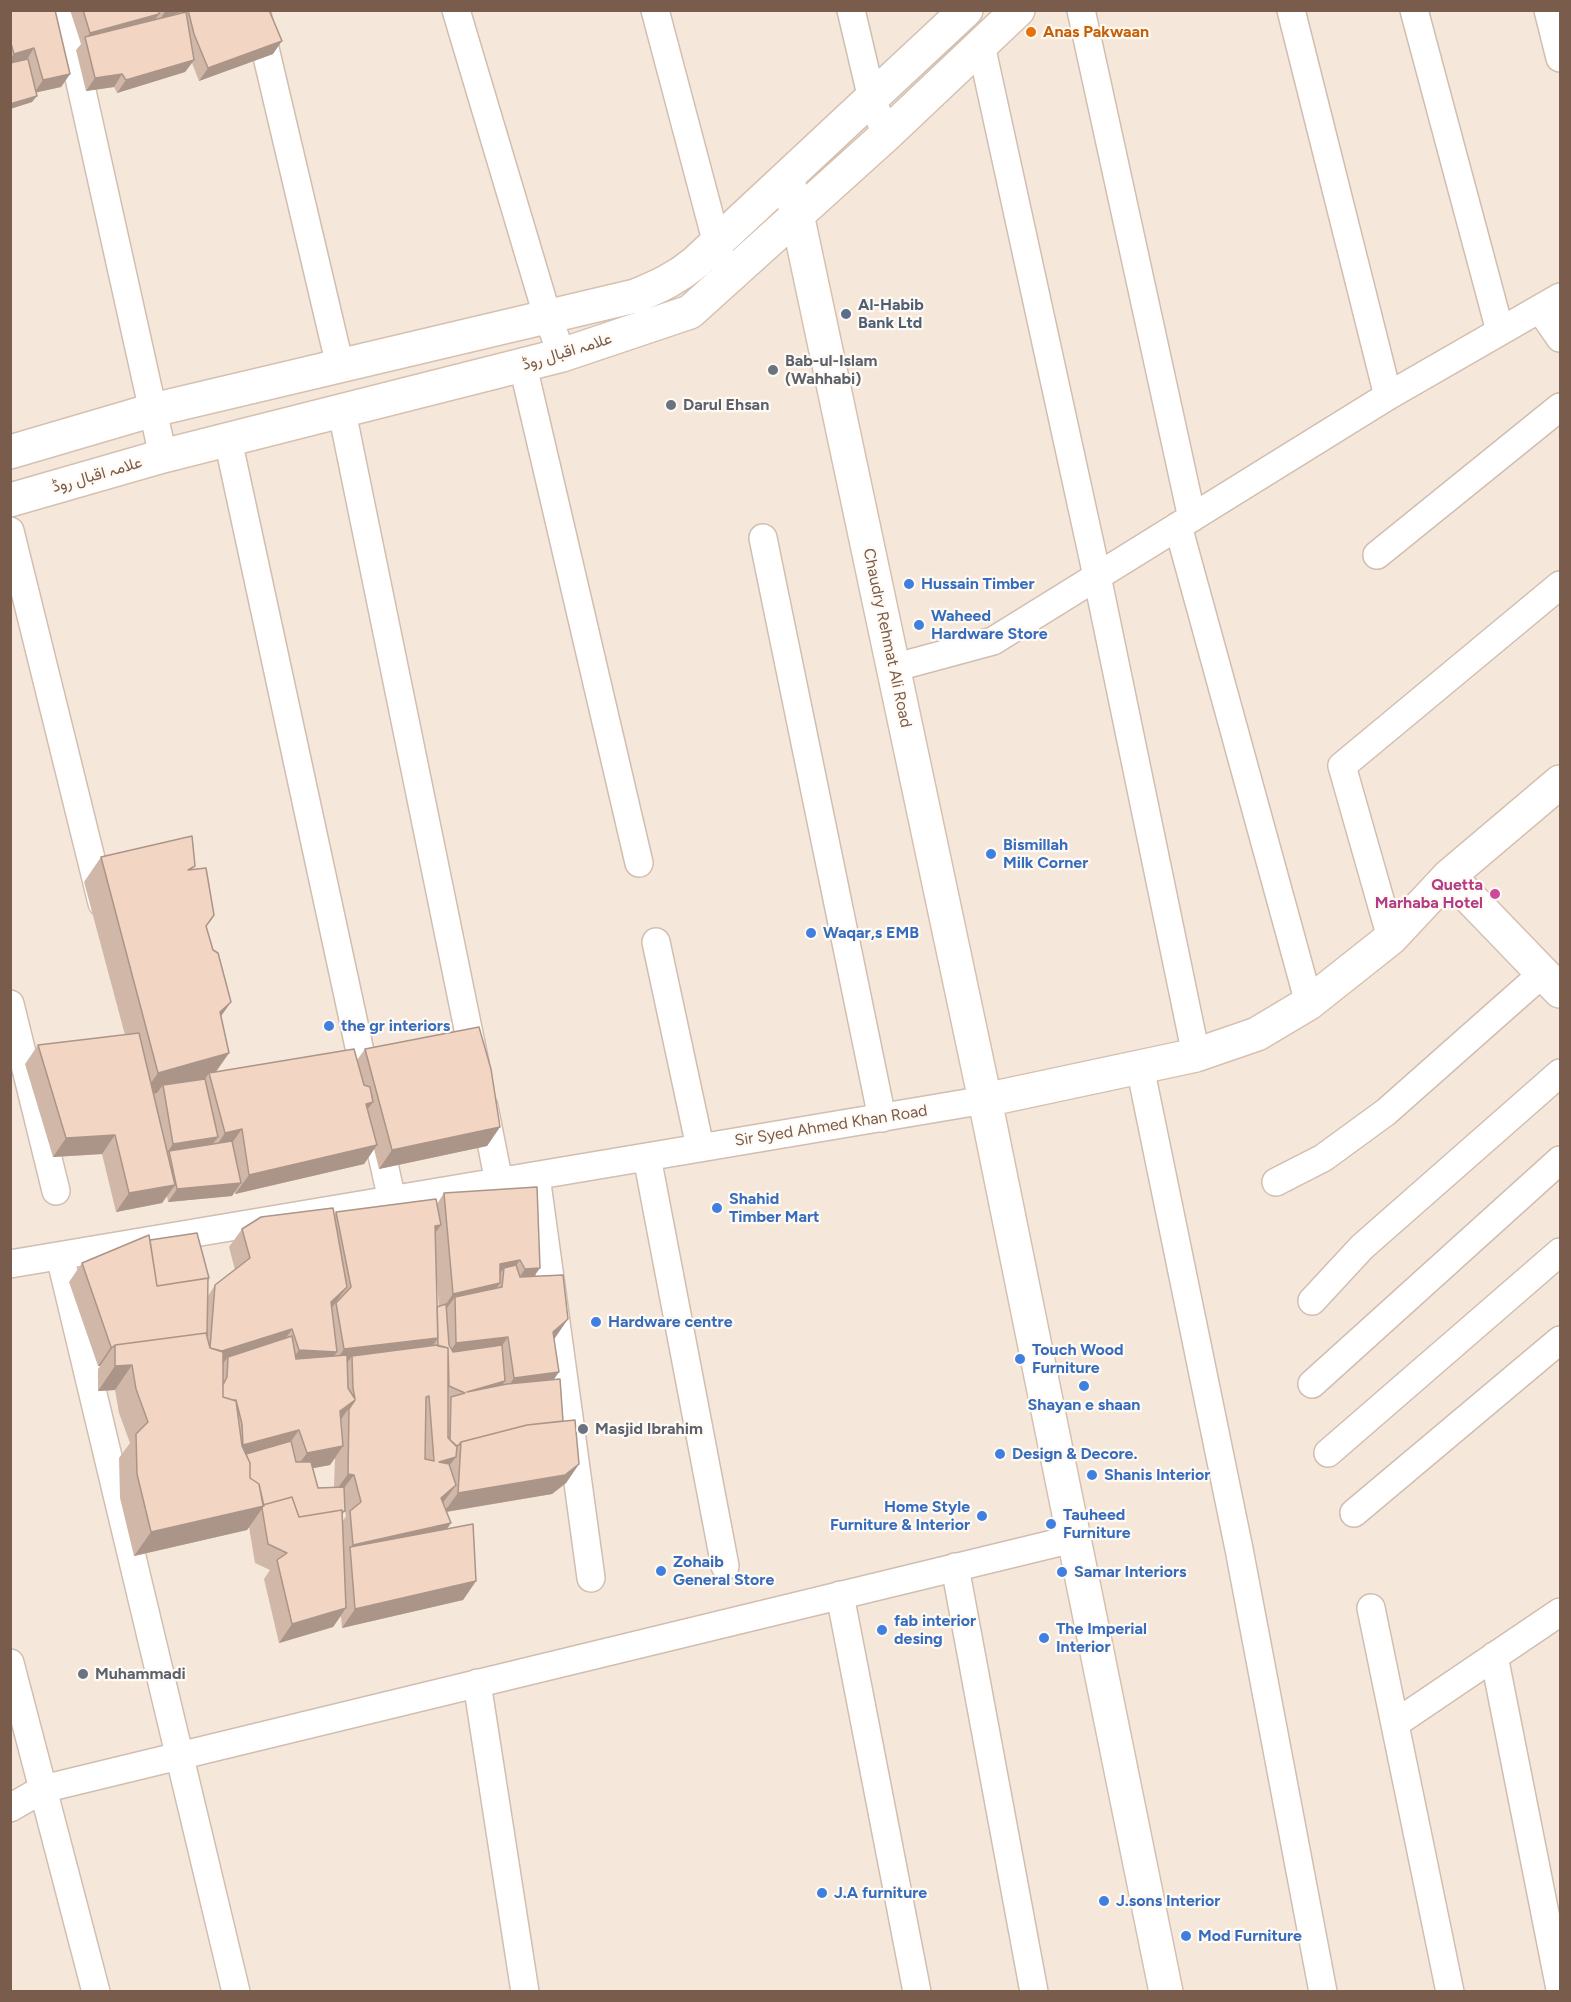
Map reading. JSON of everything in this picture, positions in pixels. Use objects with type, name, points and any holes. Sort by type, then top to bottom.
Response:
[{"type":"street","points":[[64,10],[163,456]]},
{"type":"street","points":[[256,10],[340,366]]},
{"type":"street","points":[[456,10],[547,315],[562,355]]},
{"type":"street","points":[[654,10],[726,280]]},
{"type":"street","points":[[851,10],[872,99],[886,135]]},
{"type":"street","name":"علامہ اقبال روڈ","points":[[10,500],[163,456],[523,366],[690,312],[886,135],[1018,10]]},
{"type":"street","points":[[1081,10],[1185,522],[1309,1003]]},
{"type":"street","points":[[1291,10],[1389,396]]},
{"type":"street","points":[[1414,10],[1500,332]]},
{"type":"street","points":[[1548,10],[1560,58]]},
{"type":"street","points":[[10,452],[153,410],[635,296],[660,286],[678,276],[716,242],[966,11]]},
{"type":"street","points":[[981,45],[1097,576],[1196,1054]]},
{"type":"street","name":"Chaudry Rehmat Ali Road","points":[[787,177],[797,214],[984,1100],[1166,1992]]},
{"type":"street","points":[[893,668],[993,641],[1389,396],[1550,303],[1560,338]]},
{"type":"street","points":[[523,366],[639,863]]},
{"type":"street","points":[[1377,555],[1560,407]]},
{"type":"street","points":[[342,412],[499,1182]]},
{"type":"street","points":[[228,440],[392,1200]]},
{"type":"street","points":[[10,531],[108,926]]},
{"type":"street","points":[[763,538],[882,1118]]},
{"type":"street","points":[[1391,938],[1341,766],[1560,585]]},
{"type":"street","name":"Sir Syed Ahmed Khan Road","points":[[10,1264],[984,1100],[1196,1054],[1257,1034],[1309,1003],[1391,938],[1449,876],[1560,782]]},
{"type":"street","points":[[1276,1182],[1323,1158],[1386,1112],[1552,982],[1449,876]]},
{"type":"street","points":[[656,942],[700,1147]]},
{"type":"street","points":[[10,1004],[56,1191]]},
{"type":"street","points":[[1140,1067],[1236,1538],[1323,1992]]},
{"type":"street","points":[[1312,1301],[1362,1247],[1560,1073]]},
{"type":"street","points":[[647,1157],[725,1566]]},
{"type":"street","points":[[1312,1384],[1560,1160]]},
{"type":"street","points":[[536,1176],[591,1578]]},
{"type":"street","points":[[1328,1453],[1560,1252]]},
{"type":"street","points":[[60,1256],[237,1992]]},
{"type":"street","points":[[1354,1513],[1560,1340]]},
{"type":"street","points":[[10,1808],[44,1790],[1073,1539]]},
{"type":"street","points":[[954,1567],[1034,1992]]},
{"type":"street","points":[[840,1595],[917,1992]]},
{"type":"street","points":[[1371,1608],[1450,1992]]},
{"type":"street","points":[[1396,1723],[1560,1612]]},
{"type":"street","points":[[1494,1656],[1560,1989]]},
{"type":"street","points":[[10,1663],[96,1992]]},
{"type":"street","points":[[477,1683],[525,1992]]},
{"type":"shaded area","points":[[11,11],[1560,11],[1560,1991],[11,1991]]},
{"type":"building","points":[[10,10],[55,10],[70,74],[43,80],[34,48],[14,54],[10,40]]},
{"type":"building","points":[[83,10],[159,10],[159,14],[90,33]]},
{"type":"building","points":[[188,10],[269,10],[282,41],[208,68],[194,34]]},
{"type":"building","points":[[186,12],[194,60],[126,80],[122,74],[95,78],[85,37]]},
{"type":"building","points":[[28,59],[37,96],[10,104],[10,63]]},
{"type":"building","points":[[192,836],[195,866],[188,870],[206,868],[214,915],[206,926],[213,950],[218,953],[231,1002],[220,1012],[229,1053],[158,1073],[101,857]]},
{"type":"building","points":[[479,1027],[491,1069],[500,1127],[392,1150],[365,1049]]},
{"type":"building","points":[[139,1033],[175,1185],[129,1193],[115,1135],[66,1138],[38,1045]]},
{"type":"building","points":[[354,1049],[364,1085],[370,1087],[373,1102],[366,1104],[377,1145],[249,1175],[242,1129],[225,1133],[209,1073]]},
{"type":"building","points":[[205,1079],[218,1137],[173,1144],[163,1085]]},
{"type":"building","points":[[232,1141],[241,1183],[177,1189],[169,1151]]},
{"type":"building","points":[[537,1187],[540,1268],[525,1269],[520,1260],[500,1264],[500,1283],[453,1294],[444,1193]]},
{"type":"building","points":[[436,1199],[441,1225],[435,1226],[438,1338],[344,1349],[336,1303],[351,1287],[336,1212]]},
{"type":"building","points":[[333,1208],[347,1287],[331,1302],[337,1352],[299,1350],[292,1329],[222,1351],[210,1348],[215,1285],[250,1258],[242,1229],[261,1217]]},
{"type":"building","points":[[197,1233],[209,1278],[157,1286],[150,1240]]},
{"type":"building","points":[[149,1235],[157,1286],[208,1278],[207,1336],[206,1333],[111,1347],[82,1263]]},
{"type":"building","points":[[516,1265],[520,1277],[563,1275],[568,1319],[553,1332],[559,1372],[514,1378],[508,1337],[456,1343],[455,1297],[502,1287],[504,1268]]},
{"type":"building","points":[[446,1304],[449,1345],[453,1352],[502,1345],[505,1381],[467,1392],[507,1384],[560,1379],[563,1421],[527,1425],[461,1442],[456,1446],[450,1440],[451,1397],[465,1393],[449,1386],[448,1348],[438,1346],[437,1307]]},
{"type":"building","points":[[206,1333],[210,1348],[223,1352],[223,1397],[236,1401],[242,1446],[250,1463],[250,1478],[259,1484],[264,1506],[151,1532],[137,1474],[136,1434],[148,1422],[136,1389],[132,1365],[115,1366],[115,1345]]},
{"type":"building","points":[[292,1336],[296,1359],[347,1355],[348,1388],[355,1399],[352,1356],[437,1345],[448,1348],[448,1438],[457,1446],[456,1457],[439,1462],[449,1464],[456,1485],[441,1498],[451,1523],[353,1545],[350,1511],[361,1502],[354,1475],[348,1474],[349,1409],[355,1400],[340,1411],[343,1446],[307,1453],[299,1430],[243,1445],[242,1424],[236,1400],[223,1397],[228,1357]],"holes":[[[429,1396],[434,1461],[425,1459],[426,1397]]]},
{"type":"building","points":[[575,1420],[579,1464],[565,1475],[458,1493],[461,1442],[527,1425]]},
{"type":"building","points":[[291,1441],[296,1462],[311,1462],[318,1488],[344,1487],[345,1511],[299,1517],[292,1497],[263,1505],[259,1484],[250,1478],[250,1463],[246,1454]]},
{"type":"building","points":[[292,1497],[299,1517],[342,1510],[346,1608],[292,1624],[277,1560],[287,1553],[268,1544],[262,1508],[263,1505]]},
{"type":"building","points":[[473,1524],[476,1581],[355,1609],[350,1547]]},
{"type":"place","name":"Anas Pakwaan","points":[[1031,32]]},
{"type":"place","name":"Al-Habib Bank Ltd","points":[[846,314]]},
{"type":"place","name":"Bab-ul-Islam (Wahhabi)","points":[[773,370]]},
{"type":"place","name":"Darul Ehsan","points":[[671,405]]},
{"type":"place","name":"Hussain Timber","points":[[909,584]]},
{"type":"place","name":"Waheed Hardware Store","points":[[919,625]]},
{"type":"place","name":"Bismillah Milk Corner","points":[[991,854]]},
{"type":"place","name":"Quetta Marhaba Hotel","points":[[1495,894]]},
{"type":"place","name":"Waqar,s EMB","points":[[811,933]]},
{"type":"place","name":"the gr interiors","points":[[329,1026]]},
{"type":"place","name":"Shahid Timber Mart","points":[[717,1208]]},
{"type":"place","name":"Hardware centre","points":[[596,1322]]},
{"type":"place","name":"Touch Wood Furniture","points":[[1020,1359]]},
{"type":"place","name":"Shayan e shaan","points":[[1084,1386]]},
{"type":"place","name":"Masjid Ibrahim","points":[[583,1429]]},
{"type":"place","name":"Design & Decore.","points":[[1000,1454]]},
{"type":"place","name":"Shanis Interior","points":[[1092,1475]]},
{"type":"place","name":"Home Style Furniture & Interior","points":[[982,1516]]},
{"type":"place","name":"Tauheed Furniture","points":[[1051,1524]]},
{"type":"place","name":"Zohaib General Store","points":[[661,1571]]},
{"type":"place","name":"Samar Interiors","points":[[1062,1572]]},
{"type":"place","name":"fab interior desing","points":[[882,1630]]},
{"type":"place","name":"The Imperial Interior","points":[[1044,1638]]},
{"type":"place","name":"Muhammadi","points":[[83,1674]]},
{"type":"place","name":"J.A furniture","points":[[822,1893]]},
{"type":"place","name":"J.sons Interior","points":[[1104,1901]]},
{"type":"place","name":"Mod Furniture","points":[[1186,1936]]}]
